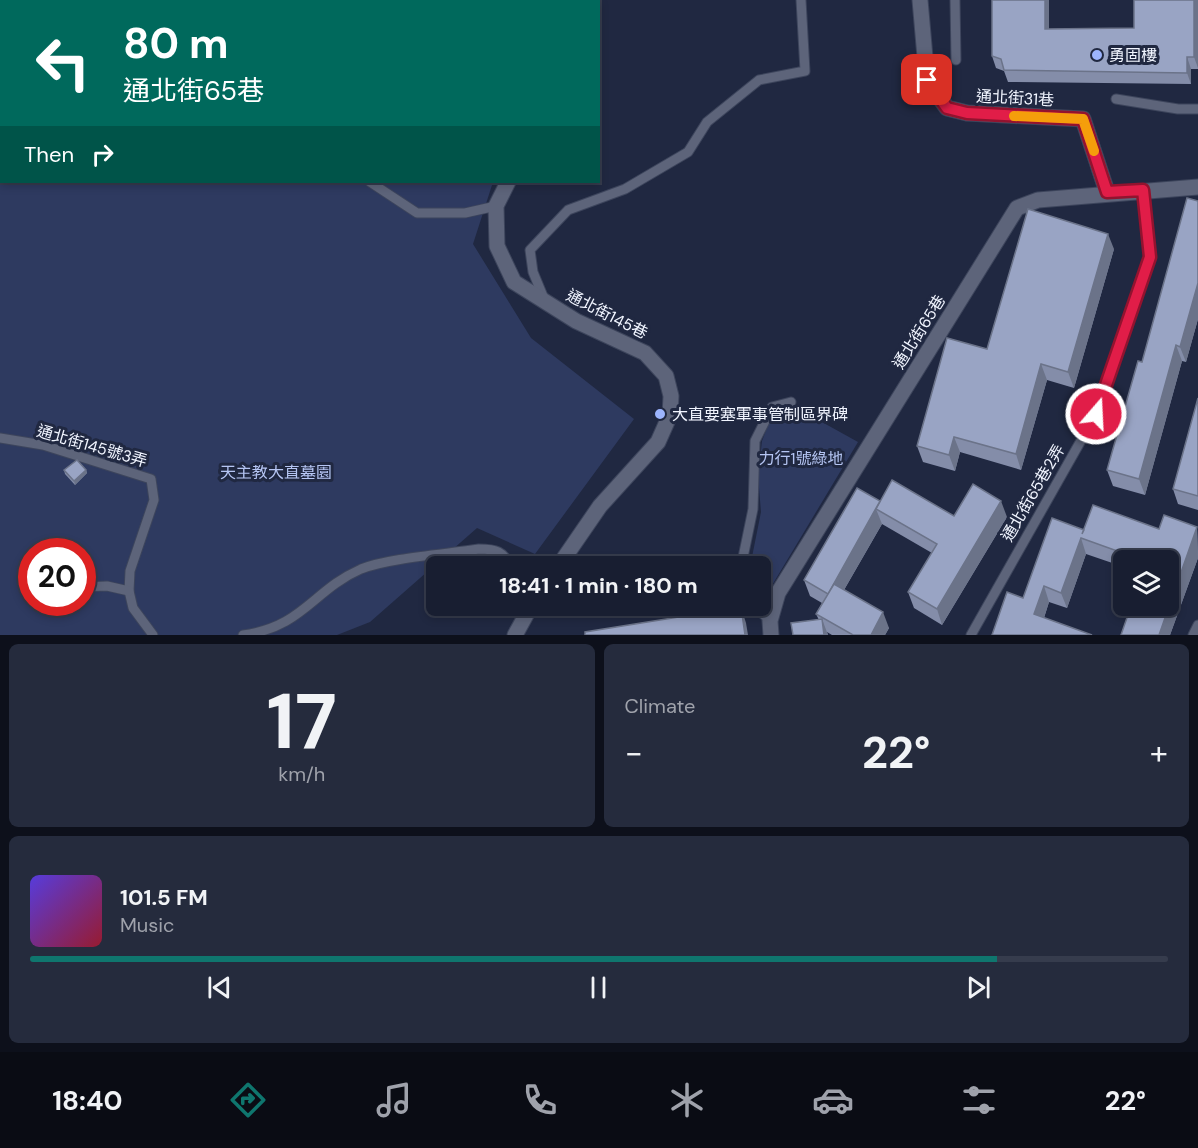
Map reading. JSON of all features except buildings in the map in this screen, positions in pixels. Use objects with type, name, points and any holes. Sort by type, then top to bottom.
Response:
[{"type":"street","name":"通北街31巷","points":[[920,0],[927,80],[947,108],[967,113],[1083,119],[1107,192]]},
{"type":"street","name":"通北街145巷","points":[[508,183],[496,206],[497,246],[514,282],[576,321],[645,353],[666,376],[671,396],[670,415],[658,442],[600,506],[566,556]]},
{"type":"street","name":"通北街65巷","points":[[770,628],[778,594],[1017,208],[1038,200],[1107,192],[1198,187]]},
{"type":"street","points":[[515,635],[525,616]]},
{"type":"lane","points":[[546,303],[533,272],[530,250],[568,210],[625,189],[688,152],[707,122],[759,80],[805,72],[801,0]]},
{"type":"lane","points":[[955,0],[956,60]]},
{"type":"lane","points":[[1116,99],[1178,109],[1198,109]]},
{"type":"lane","points":[[371,183],[417,213],[465,213],[496,206]]},
{"type":"lane","name":"通北街65巷2弄","points":[[970,635],[1096,414],[1150,257],[1143,190]]},
{"type":"lane","points":[[743,556],[753,508],[755,441],[772,407],[791,402]]},
{"type":"lane","name":"通北街145號3弄","points":[[0,438],[44,446],[151,479],[154,500],[130,571],[129,591]]},
{"type":"lane","points":[[436,556],[479,549],[497,549],[506,556]]},
{"type":"lane","points":[[243,635],[276,628],[298,615],[344,578],[363,568],[426,558]]},
{"type":"lane","points":[[96,586],[107,586],[129,591],[134,608],[153,635]]},
{"type":"lane","points":[[1193,635],[1198,625]]},
{"type":"green space","name":"天主教大直墓園","points":[[0,183],[493,183],[473,244],[531,338],[634,419],[535,554],[477,528],[445,556],[426,556],[426,573],[370,622],[337,635],[0,635]]},
{"type":"green space","name":"力行1號綠地","points":[[793,406],[858,442],[771,587],[771,556],[752,556],[761,512],[758,476],[762,441],[773,412]]},
{"type":"slow traffic","points":[[1014,116],[1083,119],[1094,151]]},
{"type":"place","name":"勇固樓","points":[[1097,55]]},
{"type":"place","name":"大直要塞軍事管制區界碑","points":[[660,414]]},
{"type":"route","points":[[927,80],[947,108],[967,113],[1083,119],[1107,192],[1143,190],[1150,257],[1096,414]]}]
